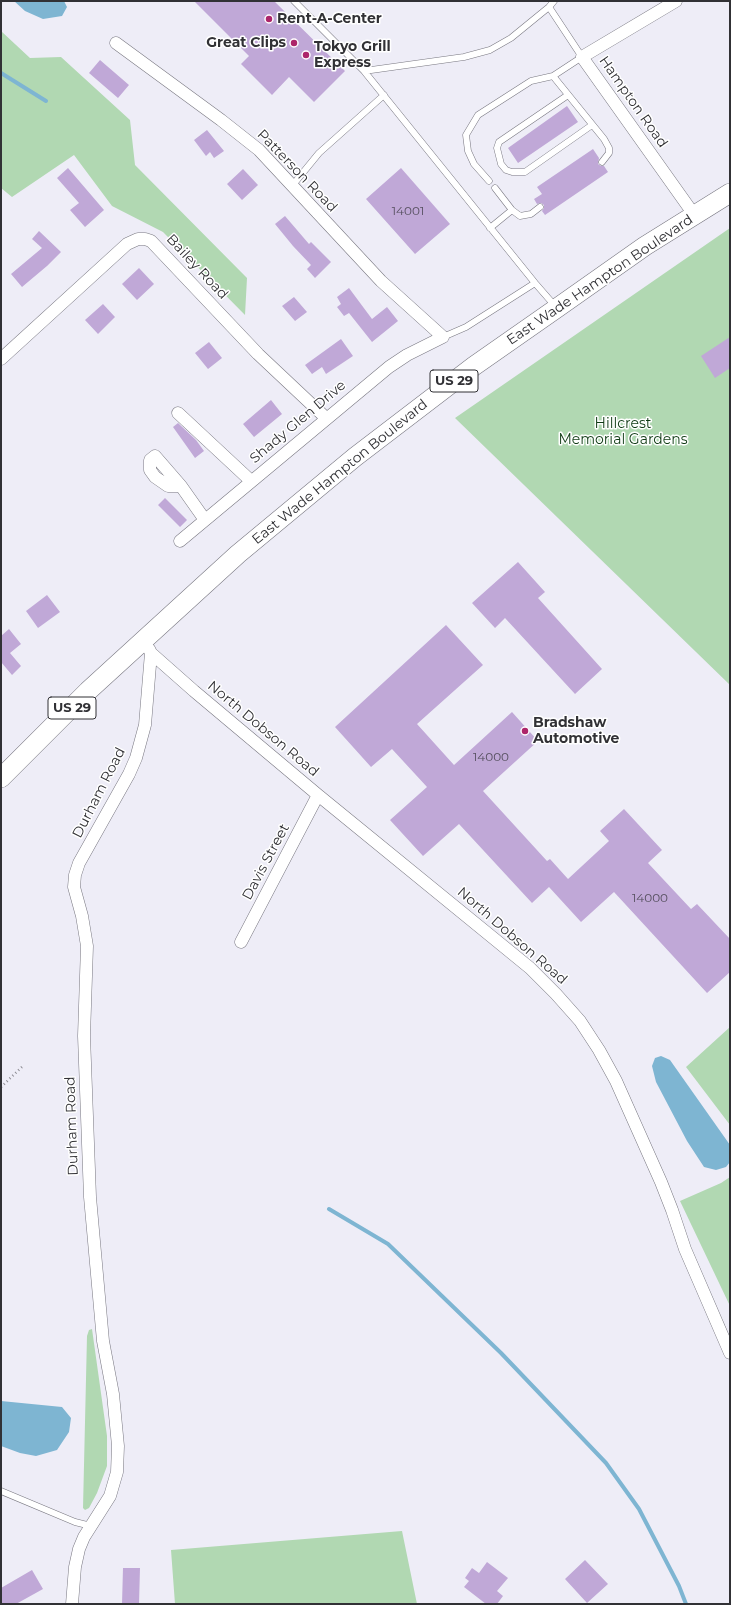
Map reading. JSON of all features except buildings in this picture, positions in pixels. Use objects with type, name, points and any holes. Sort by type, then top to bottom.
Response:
[{"type":"main road","name":"East Wade Hampton Boulevard","points":[[1,778],[88,691],[148,647],[238,554],[355,457],[474,366],[645,246],[730,193]]},
{"type":"street","name":"Hampton Road","points":[[676,1],[582,57],[694,216]]},
{"type":"street","name":"Patterson Road","points":[[116,43],[221,120],[258,150],[381,281],[443,337]]},
{"type":"street","name":"Bailey Road","points":[[1,359],[127,244],[132,241],[145,239],[151,241],[258,354],[326,418]]},
{"type":"street","name":"Shady Glen Drive","points":[[180,540],[389,367],[407,355],[443,337]]},
{"type":"street","points":[[178,413],[251,481]]},
{"type":"street","points":[[181,486],[205,520]]},
{"type":"street","name":"North Dobson Road","points":[[148,647],[318,795],[530,968],[580,1021],[599,1050],[616,1081],[663,1189],[685,1249],[730,1353]]},
{"type":"street","name":"Durham Road","points":[[72,1604],[75,1567],[79,1549],[90,1526],[110,1496],[117,1472],[118,1446],[113,1394],[103,1341],[90,1196],[84,1036],[87,946],[82,916],[74,887],[75,875],[79,863],[129,774],[136,758],[145,725],[148,647]]},
{"type":"street","name":"Davis Street","points":[[241,942],[318,795]]},
{"type":"lane","points":[[294,1],[364,71],[490,228],[557,308]]},
{"type":"lane","points":[[364,71],[464,57],[490,50],[512,38],[554,1]]},
{"type":"lane","points":[[489,181],[474,164],[468,151],[466,135],[478,116],[531,81],[553,76],[582,57],[549,7]]},
{"type":"lane","points":[[553,76],[609,148],[609,153],[602,162]]},
{"type":"lane","points":[[292,186],[319,153],[384,95]]},
{"type":"lane","points":[[568,95],[499,142],[497,148],[501,164],[506,170],[512,172],[525,172],[592,125]]},
{"type":"lane","points":[[495,188],[512,210],[520,216],[531,214],[540,208]]},
{"type":"lane","points":[[490,228],[512,210]]},
{"type":"lane","points":[[443,337],[466,327],[535,283]]},
{"type":"lane","points":[[1,1491],[76,1522],[90,1526]]},
{"type":"path","points":[[1,1087],[23,1066]]},
{"type":"green space","points":[[1,31],[30,58],[61,57],[130,120],[135,165],[247,278],[245,315],[163,232],[112,206],[74,155],[12,197],[1,188]]},
{"type":"green space","name":"Hillcrest Memorial Gardens","points":[[730,228],[730,685],[455,418]]},
{"type":"green space","points":[[730,1027],[730,1125],[686,1067]]},
{"type":"green space","points":[[730,1177],[730,1306],[680,1201],[721,1183]]},
{"type":"green space","points":[[92,1329],[107,1436],[107,1466],[97,1493],[89,1508],[85,1510],[83,1508],[87,1336],[89,1330]]},
{"type":"green space","points":[[402,1531],[417,1604],[175,1604],[171,1550]]},
{"type":"water","points":[[14,1],[64,1],[67,7],[62,16],[43,19],[25,11]]},
{"type":"water","points":[[661,1056],[670,1060],[730,1145],[730,1162],[726,1167],[716,1170],[704,1167],[687,1141],[656,1082],[652,1066],[655,1058]]},
{"type":"water","points":[[1,1401],[62,1407],[71,1418],[69,1432],[57,1450],[36,1456],[20,1453],[1,1446]]},
{"type":"waterway","points":[[1,73],[46,101]]},
{"type":"waterway","points":[[329,1209],[388,1244],[501,1353],[606,1463],[639,1509],[679,1586],[686,1604]]},
{"type":"place","name":"Rent-A-Center","points":[[269,19]]},
{"type":"place","name":"Great Clips","points":[[294,43]]},
{"type":"place","name":"Tokyo Grill Express","points":[[306,55]]},
{"type":"place","name":"Bradshaw Automotive","points":[[525,731]]}]
